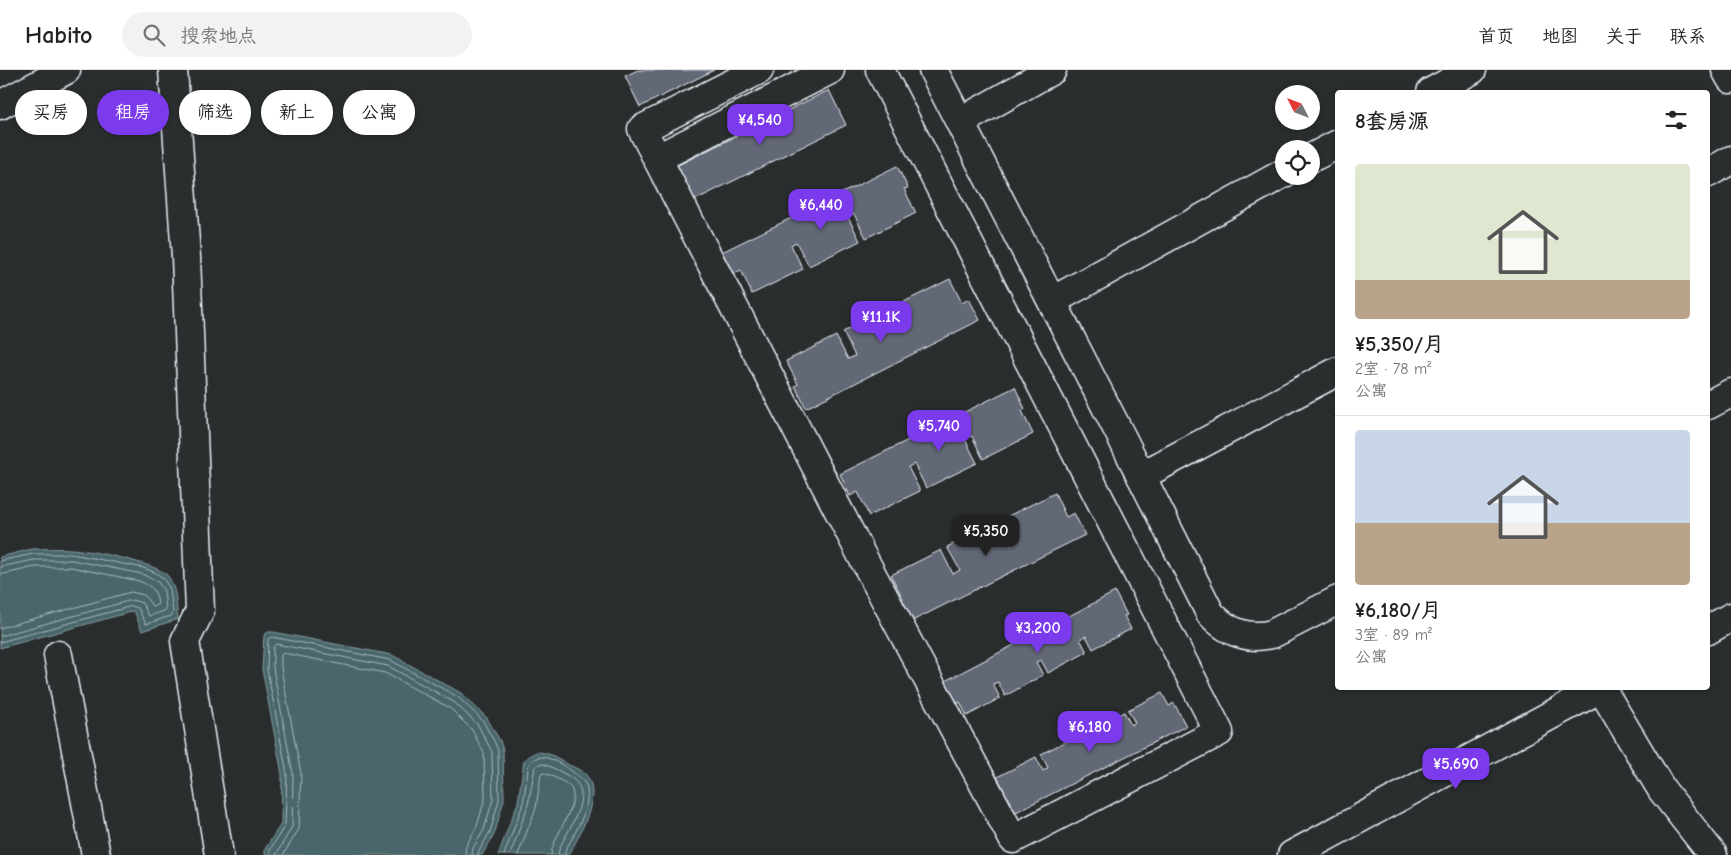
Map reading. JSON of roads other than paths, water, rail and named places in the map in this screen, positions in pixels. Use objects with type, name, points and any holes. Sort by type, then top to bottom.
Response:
[{"type":"street","points":[[0,105],[66,70]]},
{"type":"street","points":[[173,70],[186,257],[200,611],[185,642],[219,855]]},
{"type":"street","points":[[758,70],[642,129],[857,545],[1014,839],[1219,732],[880,70]]},
{"type":"street","points":[[658,158],[830,70]]},
{"type":"street","points":[[933,70],[1210,613],[1218,623],[1228,630],[1239,634],[1261,636],[1272,634],[1335,602]]},
{"type":"street","points":[[960,122],[1052,70]]},
{"type":"street","points":[[1435,90],[1472,70]]},
{"type":"street","points":[[1726,70],[1731,79]]},
{"type":"street","points":[[1320,153],[1335,146]]},
{"type":"street","points":[[1710,172],[1731,160]]},
{"type":"street","points":[[1052,301],[1275,179]]},
{"type":"street","points":[[1141,476],[1335,373]]},
{"type":"street","points":[[1710,404],[1731,393]]},
{"type":"street","points":[[1710,629],[1731,617]]},
{"type":"street","points":[[58,655],[96,855]]},
{"type":"street","points":[[1292,855],[1597,690]]},
{"type":"street","points":[[1602,690],[1662,790],[1713,855]]},
{"type":"water","points":[[32,549],[80,550],[121,558],[160,570],[167,575],[173,585],[178,619],[142,631],[134,611],[0,648],[0,557]]},
{"type":"water","points":[[268,632],[392,655],[461,693],[487,718],[503,750],[504,800],[494,835],[482,855],[265,855],[265,849],[281,824],[282,774],[262,669],[264,635]]},
{"type":"water","points":[[536,752],[553,756],[578,769],[589,780],[592,790],[591,801],[584,825],[569,855],[498,855],[518,802],[524,761]]}]
